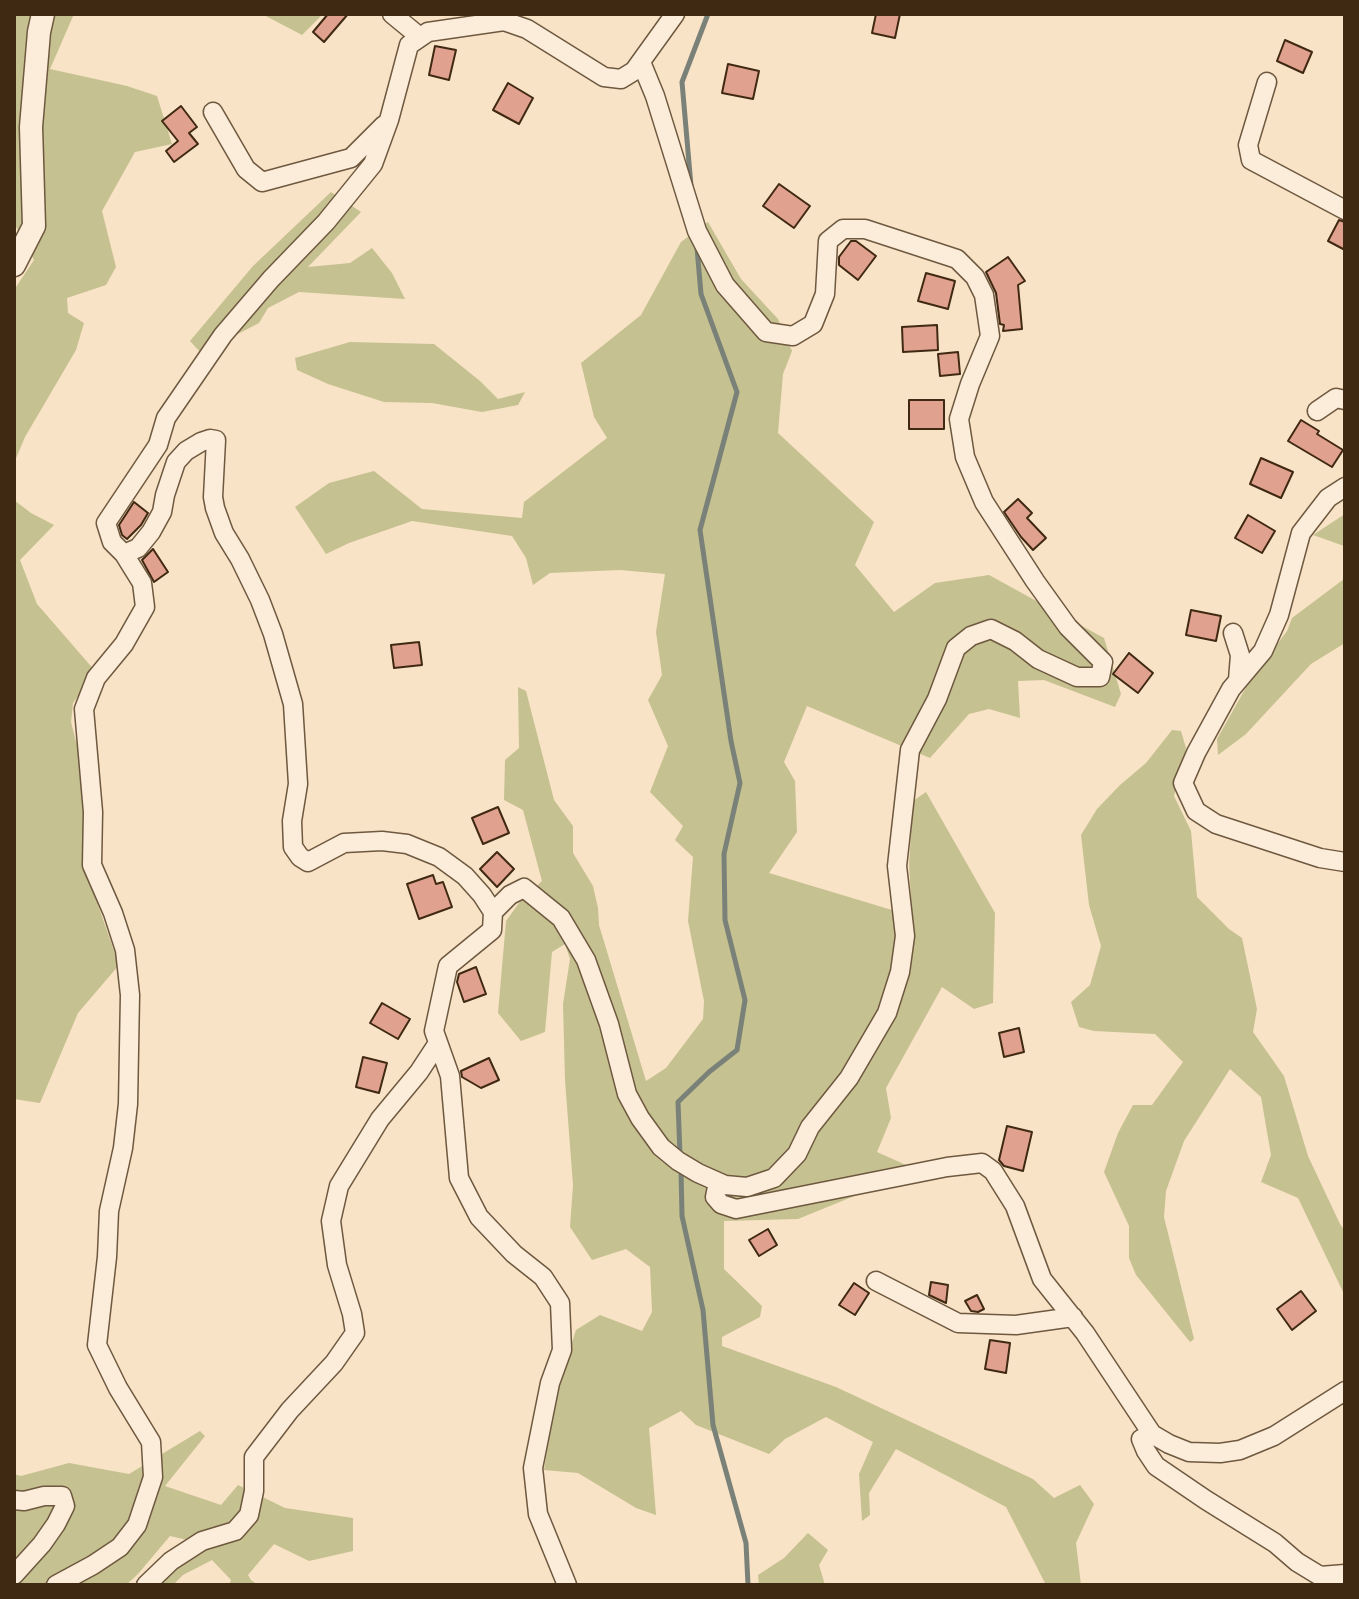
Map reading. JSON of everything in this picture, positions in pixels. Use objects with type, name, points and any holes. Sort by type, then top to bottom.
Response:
[{"type":"street","points":[[14,265],[34,226],[31,127],[43,14]]},
{"type":"street","points":[[392,14],[420,37]]},
{"type":"street","points":[[56,1585],[120,1547],[137,1525],[153,1477],[151,1442],[118,1388],[97,1345],[109,1211],[123,1148],[128,1104],[130,995],[125,950],[92,865],[93,812],[84,709],[96,678],[124,644],[145,607],[142,583],[124,554],[112,542],[106,523],[158,445],[166,418],[223,335],[326,222],[373,164],[389,120],[409,45],[428,32],[504,21],[527,29],[604,77],[621,79],[634,71],[675,14]]},
{"type":"street","points":[[493,912],[510,895],[524,888],[561,918],[586,960],[609,1024],[627,1094],[661,1147],[688,1167],[725,1185],[747,1187],[774,1178],[797,1154],[810,1127],[849,1078],[887,1013],[900,972],[905,936],[897,866],[910,750],[937,699],[956,648],[971,636],[991,629],[1015,641],[1038,659],[1077,677],[1100,677],[1103,662],[1068,627],[1035,581],[984,502],[965,457],[959,419],[990,336],[984,295],[975,277],[957,259],[865,229],[843,229],[828,241],[825,294],[813,324],[793,336],[766,332],[725,285],[697,231],[655,96],[641,62]]},
{"type":"street","points":[[1267,82],[1248,145],[1251,160],[1345,210]]},
{"type":"street","points":[[213,112],[246,169],[262,182],[351,158],[389,120]]},
{"type":"street","points":[[1317,411],[1336,398],[1345,400]]},
{"type":"street","points":[[124,554],[138,548],[162,512],[176,462],[201,442],[216,440],[215,508],[224,533],[260,600],[293,704],[298,784],[292,821],[293,847],[308,862],[344,843],[382,841],[407,844],[439,857],[465,876],[493,912],[492,930],[448,966],[434,1031],[450,1076],[459,1178],[479,1217],[514,1254],[543,1277],[560,1303],[562,1350],[550,1383],[533,1468],[538,1514],[567,1585]]},
{"type":"street","points":[[1345,487],[1328,498],[1301,533],[1279,615],[1263,651],[1231,689],[1183,783],[1196,811],[1216,824],[1320,858],[1345,862]]},
{"type":"street","points":[[1233,633],[1240,655],[1238,680]]},
{"type":"street","points":[[146,1585],[171,1561],[202,1541],[235,1531],[249,1515],[254,1491],[254,1457],[290,1410],[334,1363],[355,1333],[337,1265],[331,1221],[339,1186],[380,1119],[419,1072],[438,1043]]},
{"type":"street","points":[[718,1182],[715,1197],[721,1204],[736,1209],[947,1167],[982,1163],[993,1171],[1015,1206],[1042,1279],[1085,1333],[1152,1434],[1189,1452],[1240,1450],[1274,1436],[1345,1391]]},
{"type":"street","points":[[876,1281],[958,1323],[1016,1325],[1073,1317]]},
{"type":"street","points":[[1152,1434],[1141,1439],[1156,1466],[1320,1576],[1345,1574]]},
{"type":"street","points":[[14,1500],[62,1496],[65,1506],[42,1544],[14,1575]]},
{"type":"shaded area","points":[[14,14],[74,14],[50,69],[157,96],[172,144],[135,152],[102,211],[116,267],[106,285],[67,298],[68,313],[84,323],[76,350],[25,437],[14,463],[14,290],[34,260],[14,223]]},
{"type":"shaded area","points":[[262,14],[323,14],[302,35]]},
{"type":"shaded area","points":[[331,192],[361,212],[308,267],[350,263],[372,248],[392,273],[405,299],[299,292],[268,308],[259,323],[201,353],[190,341],[253,266]]},
{"type":"shaded area","points":[[708,222],[741,279],[778,319],[792,351],[783,374],[778,433],[874,522],[855,565],[894,612],[935,583],[989,575],[1104,638],[1121,694],[1115,707],[1044,680],[1018,681],[1020,718],[989,709],[969,714],[930,758],[807,706],[784,762],[795,781],[797,832],[769,873],[912,916],[909,865],[913,801],[926,792],[995,913],[993,1003],[974,1009],[942,987],[886,1088],[891,1118],[877,1152],[915,1169],[968,1154],[971,1172],[869,1190],[798,1219],[724,1221],[724,1269],[762,1306],[760,1317],[722,1337],[722,1346],[836,1387],[1033,1479],[1054,1498],[1080,1485],[1094,1504],[1076,1543],[1081,1585],[1046,1585],[1006,1507],[896,1449],[869,1493],[870,1515],[862,1521],[859,1474],[873,1442],[826,1417],[785,1439],[769,1454],[696,1425],[681,1411],[649,1428],[656,1515],[636,1508],[578,1473],[544,1470],[556,1391],[576,1330],[600,1315],[642,1331],[652,1312],[650,1267],[626,1249],[592,1260],[570,1227],[573,1185],[563,1004],[570,959],[565,944],[552,952],[545,1032],[521,1041],[498,1013],[506,921],[542,881],[523,810],[504,800],[505,760],[519,748],[518,687],[526,691],[554,800],[573,826],[573,853],[593,886],[599,925],[646,1081],[666,1068],[703,1019],[704,1001],[688,921],[693,857],[675,840],[683,826],[650,792],[668,746],[648,700],[662,675],[656,632],[665,574],[620,570],[550,573],[533,585],[526,558],[512,536],[412,521],[326,554],[295,507],[329,483],[374,471],[422,509],[522,518],[524,502],[607,438],[594,417],[581,363],[641,315],[681,242]]},
{"type":"shaded area","points":[[350,342],[434,344],[498,399],[525,392],[518,405],[482,412],[432,403],[384,402],[328,384],[297,370],[295,358]]},
{"type":"shaded area","points":[[14,500],[54,525],[20,560],[37,604],[96,672],[73,703],[71,722],[84,773],[86,871],[119,965],[78,1013],[40,1103],[14,1099]]},
{"type":"shaded area","points":[[1345,514],[1345,643],[1311,664],[1246,734],[1218,755],[1217,739],[1249,682],[1287,631],[1292,618],[1344,579],[1344,546],[1313,535]]},
{"type":"shaded area","points":[[1172,730],[1181,731],[1186,748],[1174,796],[1191,831],[1197,897],[1242,938],[1257,1009],[1253,1032],[1284,1076],[1308,1156],[1345,1231],[1345,1296],[1298,1198],[1261,1182],[1271,1155],[1261,1097],[1230,1069],[1184,1141],[1166,1191],[1164,1217],[1194,1339],[1190,1342],[1136,1275],[1129,1258],[1129,1226],[1104,1172],[1118,1133],[1133,1105],[1152,1105],[1183,1062],[1155,1034],[1094,1031],[1079,1027],[1071,1002],[1090,985],[1101,946],[1089,905],[1081,835],[1097,809],[1146,763]]},
{"type":"shaded area","points":[[200,1431],[205,1436],[165,1486],[221,1505],[238,1485],[285,1508],[353,1518],[353,1551],[309,1561],[274,1544],[248,1575],[258,1585],[229,1585],[231,1580],[212,1560],[183,1575],[173,1585],[160,1585],[179,1565],[187,1540],[170,1536],[126,1585],[14,1585],[14,1474],[21,1476],[69,1463],[129,1474]]},
{"type":"shaded area","points":[[808,1533],[828,1550],[819,1565],[825,1585],[759,1585],[758,1575],[784,1558]]},
{"type":"building","points":[[328,14],[348,14],[324,42],[313,32]]},
{"type":"building","points":[[876,14],[900,14],[895,38],[872,33]]},
{"type":"building","points":[[1285,40],[1312,52],[1303,73],[1277,61]]},
{"type":"building","points":[[435,46],[456,50],[449,80],[429,75]]},
{"type":"building","points":[[728,64],[759,71],[753,99],[722,93]]},
{"type":"building","points":[[508,83],[533,98],[519,124],[493,110]]},
{"type":"building","points":[[181,106],[197,127],[189,133],[198,144],[174,162],[166,151],[178,141],[162,121]]},
{"type":"building","points":[[779,184],[810,206],[794,228],[763,206]]},
{"type":"building","points":[[1339,220],[1345,222],[1345,250],[1328,241]]},
{"type":"building","points":[[851,241],[856,241],[876,256],[858,280],[839,265],[839,257]]},
{"type":"building","points":[[1008,257],[1025,281],[1018,285],[1022,329],[1003,331],[996,293],[986,272]]},
{"type":"building","points":[[926,273],[955,281],[948,309],[918,301]]},
{"type":"building","points":[[937,325],[938,350],[903,352],[902,327]]},
{"type":"building","points":[[958,352],[960,374],[940,376],[938,354]]},
{"type":"building","points":[[909,400],[944,400],[944,429],[909,429]]},
{"type":"building","points":[[1301,420],[1343,450],[1332,467],[1288,441]]},
{"type":"building","points":[[1261,458],[1293,472],[1281,498],[1250,484]]},
{"type":"building","points":[[1018,499],[1032,513],[1027,518],[1046,538],[1033,550],[1004,512]]},
{"type":"building","points":[[134,502],[148,513],[127,539],[119,525]]},
{"type":"building","points":[[1248,515],[1275,531],[1262,553],[1235,538]]},
{"type":"building","points":[[153,549],[168,572],[154,582],[142,560]]},
{"type":"building","points":[[1191,610],[1221,616],[1216,641],[1186,635]]},
{"type":"building","points":[[419,642],[422,665],[394,668],[391,645]]},
{"type":"building","points":[[1129,653],[1153,673],[1138,693],[1113,674]]},
{"type":"building","points":[[498,807],[509,833],[483,844],[472,818]]},
{"type":"building","points":[[497,852],[514,869],[497,887],[480,869]]},
{"type":"building","points":[[433,875],[436,884],[443,882],[452,907],[419,919],[407,884]]},
{"type":"building","points":[[476,967],[486,994],[464,1002],[457,982],[459,974]]},
{"type":"building","points":[[382,1003],[410,1019],[398,1039],[370,1023]]},
{"type":"building","points":[[1019,1028],[1024,1052],[1004,1057],[999,1033]]},
{"type":"building","points":[[363,1057],[387,1063],[379,1093],[356,1087]]},
{"type":"building","points":[[489,1058],[499,1080],[481,1088],[462,1077],[461,1071]]},
{"type":"building","points":[[1007,1126],[1032,1132],[1023,1171],[1004,1166],[999,1160]]},
{"type":"building","points":[[768,1229],[777,1245],[759,1256],[749,1240]]},
{"type":"building","points":[[931,1282],[948,1285],[946,1303],[929,1295]]},
{"type":"building","points":[[854,1283],[869,1293],[855,1315],[839,1305]]},
{"type":"building","points":[[1301,1291],[1316,1311],[1292,1330],[1277,1309]]},
{"type":"building","points":[[977,1295],[984,1309],[971,1311],[965,1301]]},
{"type":"building","points":[[990,1340],[1010,1343],[1006,1373],[985,1369]]},
{"type":"waterway","points":[[691,186],[682,82],[708,14]]},
{"type":"waterway","points":[[680,1155],[678,1102],[737,1050],[745,1000],[725,920],[724,854],[740,783],[700,530],[737,392],[701,294],[697,248]]},
{"type":"waterway","points":[[681,1169],[682,1216],[703,1310],[713,1425],[746,1543],[748,1585]]}]
